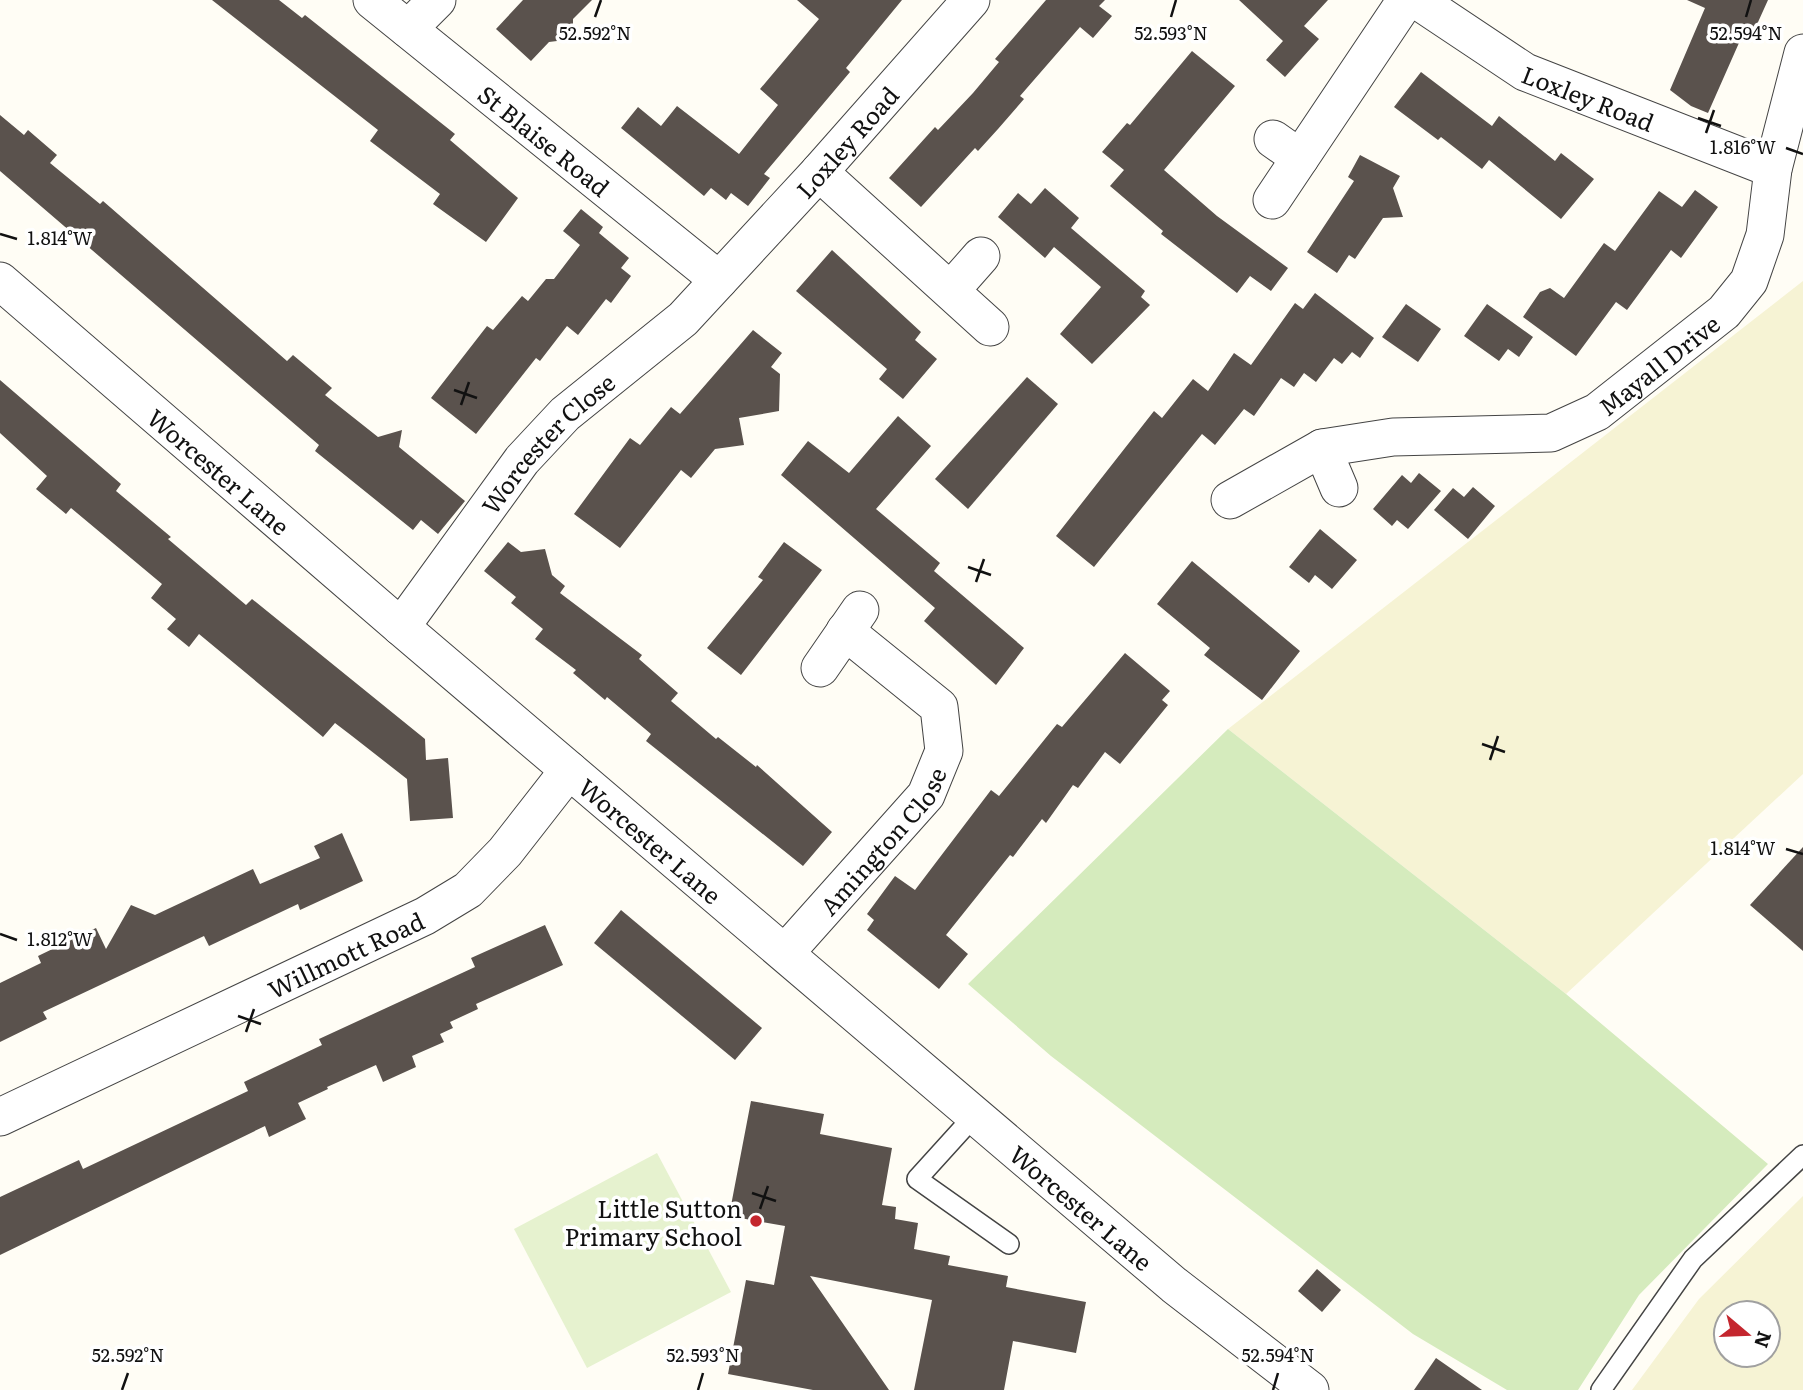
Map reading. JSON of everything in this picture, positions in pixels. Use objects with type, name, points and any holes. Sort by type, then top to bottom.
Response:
[{"type":"street","name":"St Blaise Road","points":[[372,0],[719,280]]},
{"type":"street","points":[[408,29],[437,0]]},
{"type":"street","name":"Loxley Road","points":[[719,280],[971,0]]},
{"type":"street","points":[[1272,200],[1286,148],[1406,0]]},
{"type":"street","name":"Loxley Road","points":[[1417,0],[1525,72],[1773,169]]},
{"type":"street","name":"Mayall Drive","points":[[1230,500],[1322,448],[1393,437],[1551,433],[1597,412],[1724,312],[1749,281],[1765,235],[1773,169],[1803,53]]},
{"type":"street","points":[[819,172],[990,327]]},
{"type":"street","points":[[951,290],[981,256]]},
{"type":"street","name":"Worcester Close","points":[[401,627],[522,460],[565,414],[683,319],[719,280]]},
{"type":"street","name":"Worcester Lane","points":[[0,281],[401,627],[1174,1285],[1310,1390]]},
{"type":"street","points":[[1322,448],[1339,488]]},
{"type":"street","name":"Amington Close","points":[[785,953],[926,795],[944,751],[939,707],[852,620],[820,668]]},
{"type":"street","name":"Willmott Road","points":[[0,1116],[425,916],[468,890],[505,852],[569,770]]},
{"type":"lane","points":[[975,1115],[917,1179],[1009,1244]]},
{"type":"lane","points":[[1601,1390],[1693,1259],[1803,1155]]},
{"type":"shaded area","points":[[1803,281],[1803,774],[1566,994],[1228,729]]},
{"type":"shaded area","points":[[1803,1196],[1803,1390],[1632,1390],[1699,1299]]},
{"type":"green space","points":[[1228,729],[1566,994],[1768,1164],[1639,1295],[1578,1390],[1507,1390],[1413,1334],[1051,1056],[968,984]]},
{"type":"green space","points":[[657,1153],[731,1292],[587,1368],[514,1229]]},
{"type":"building","points":[[212,0],[279,0],[302,18],[305,15],[455,134],[450,140],[518,198],[486,242],[433,204],[440,194],[370,141],[378,130]]},
{"type":"building","points":[[523,0],[592,0],[573,19],[573,39],[549,42],[531,61],[496,29]]},
{"type":"building","points":[[797,0],[902,0],[846,68],[850,72],[764,174],[770,178],[748,206],[731,193],[726,200],[711,188],[704,196],[621,128],[638,107],[661,126],[677,106],[739,154],[778,105],[760,89],[819,19]]},
{"type":"building","points":[[1046,0],[1105,0],[1099,6],[1112,16],[1093,38],[1080,27],[1020,96],[1024,99],[998,129],[978,151],[975,148],[921,207],[889,178],[935,127],[938,130],[973,93],[999,62],[995,59]]},
{"type":"building","points":[[1239,0],[1328,0],[1304,26],[1319,39],[1285,77],[1266,60],[1283,41]]},
{"type":"building","points":[[1687,0],[1768,0],[1754,31],[1746,27],[1708,113],[1691,106],[1670,90],[1705,8]]},
{"type":"building","points":[[1192,51],[1235,86],[1164,170],[1217,216],[1288,268],[1271,291],[1250,276],[1237,293],[1161,234],[1163,231],[1110,186],[1124,170],[1102,152],[1127,123],[1130,125]]},
{"type":"building","points":[[1421,72],[1492,126],[1499,116],[1555,161],[1561,153],[1594,179],[1561,219],[1489,160],[1482,169],[1441,137],[1438,140],[1394,107]]},
{"type":"building","points":[[0,115],[24,135],[28,130],[57,155],[50,163],[100,204],[103,201],[287,361],[293,355],[332,388],[325,395],[378,437],[402,430],[399,447],[465,501],[438,534],[421,520],[413,530],[315,451],[319,445],[0,171]]},
{"type":"building","points":[[1360,155],[1400,176],[1393,188],[1403,217],[1383,218],[1355,259],[1349,255],[1337,273],[1307,252],[1354,181],[1348,177]]},
{"type":"building","points":[[1045,188],[1079,218],[1071,228],[1145,291],[1141,297],[1150,305],[1092,364],[1060,334],[1101,287],[1054,247],[1045,258],[998,217],[1018,193],[1031,204]]},
{"type":"building","points":[[1695,190],[1718,207],[1681,258],[1671,250],[1627,310],[1616,302],[1576,356],[1523,317],[1540,292],[1550,288],[1564,298],[1604,243],[1615,251],[1659,191],[1682,207]]},
{"type":"building","points":[[581,209],[603,227],[599,233],[629,258],[621,268],[631,276],[611,303],[606,299],[578,335],[567,326],[540,361],[536,358],[476,434],[431,398],[487,326],[493,330],[522,296],[528,301],[546,279],[554,279],[580,245],[563,231]]},
{"type":"building","points":[[832,250],[921,332],[915,340],[937,359],[903,399],[879,379],[887,369],[796,291]]},
{"type":"building","points":[[1315,293],[1374,338],[1360,358],[1352,352],[1342,364],[1334,358],[1316,382],[1304,373],[1294,387],[1281,378],[1254,416],[1244,409],[1215,445],[1202,434],[1094,567],[1056,536],[1154,411],[1162,418],[1193,379],[1208,391],[1234,353],[1251,365],[1295,303],[1303,309]]},
{"type":"building","points":[[1406,304],[1441,329],[1418,362],[1382,337]]},
{"type":"building","points":[[1487,304],[1533,337],[1519,357],[1508,349],[1499,361],[1464,336]]},
{"type":"building","points":[[753,330],[782,353],[771,367],[780,374],[779,411],[739,418],[744,445],[715,449],[691,478],[681,470],[620,548],[574,514],[630,438],[640,445],[671,407],[680,414]]},
{"type":"building","points":[[1027,377],[1058,404],[968,509],[935,479]]},
{"type":"building","points":[[0,380],[121,484],[116,491],[246,605],[252,599],[425,739],[426,760],[448,758],[453,818],[410,821],[407,779],[335,723],[323,737],[199,634],[189,647],[167,629],[176,619],[151,598],[162,584],[71,508],[66,514],[36,489],[47,476],[0,433]]},
{"type":"building","points":[[898,416],[931,446],[876,509],[940,563],[934,571],[1024,648],[996,685],[924,621],[935,608],[781,475],[808,441],[849,473]]},
{"type":"building","points":[[1419,473],[1441,491],[1408,529],[1397,520],[1392,526],[1373,509],[1402,475],[1411,483]]},
{"type":"building","points":[[1473,487],[1495,506],[1468,539],[1434,510],[1453,488],[1464,497]]},
{"type":"building","points":[[1320,529],[1357,560],[1332,589],[1315,575],[1309,583],[1289,567]]},
{"type":"building","points":[[508,542],[521,552],[545,549],[552,575],[565,586],[560,593],[642,655],[639,659],[678,693],[671,701],[716,739],[718,737],[756,767],[757,765],[832,832],[803,866],[646,741],[651,734],[607,697],[605,700],[573,673],[576,670],[535,639],[543,629],[511,603],[516,597],[484,571]]},
{"type":"building","points":[[784,542],[822,570],[741,675],[707,648],[763,580],[758,577]]},
{"type":"building","points":[[1192,561],[1300,651],[1262,700],[1204,655],[1210,648],[1157,604]]},
{"type":"building","points":[[1125,653],[1170,691],[1162,700],[1168,705],[1120,764],[1105,752],[1078,788],[1073,785],[1046,823],[1042,819],[1013,857],[1010,855],[946,935],[968,954],[939,989],[867,930],[874,920],[867,914],[895,876],[915,890],[991,790],[999,796],[1057,724],[1062,727]]},
{"type":"building","points":[[342,833],[363,881],[300,910],[298,904],[209,946],[204,936],[43,1012],[47,1019],[0,1042],[0,983],[41,963],[38,956],[96,928],[106,949],[131,905],[155,915],[253,869],[260,884],[320,858],[314,846]]},
{"type":"building","points":[[1803,847],[1803,951],[1750,905]]},
{"type":"building","points":[[621,910],[762,1028],[735,1060],[594,943]]},
{"type":"building","points":[[545,925],[563,965],[476,1004],[478,1009],[450,1022],[453,1028],[440,1034],[444,1042],[412,1056],[416,1067],[383,1082],[376,1065],[327,1087],[328,1089],[298,1103],[306,1119],[269,1137],[265,1126],[0,1255],[0,1197],[79,1160],[83,1169],[248,1091],[244,1082],[322,1045],[319,1039],[475,967],[471,958]]},
{"type":"building","points":[[751,1101],[824,1114],[820,1134],[892,1148],[882,1205],[896,1207],[895,1219],[918,1223],[914,1249],[950,1256],[948,1265],[1008,1276],[1006,1287],[1086,1302],[1076,1353],[1013,1341],[1004,1390],[914,1390],[932,1300],[810,1276],[889,1390],[813,1390],[728,1374],[746,1280],[774,1285],[785,1226],[729,1216]]},
{"type":"building","points":[[1317,1269],[1341,1290],[1322,1312],[1298,1291]]},
{"type":"building","points":[[1436,1358],[1482,1390],[1414,1390]]},
{"type":"place","name":"Little Sutton Primary School","points":[[756,1221]]}]
